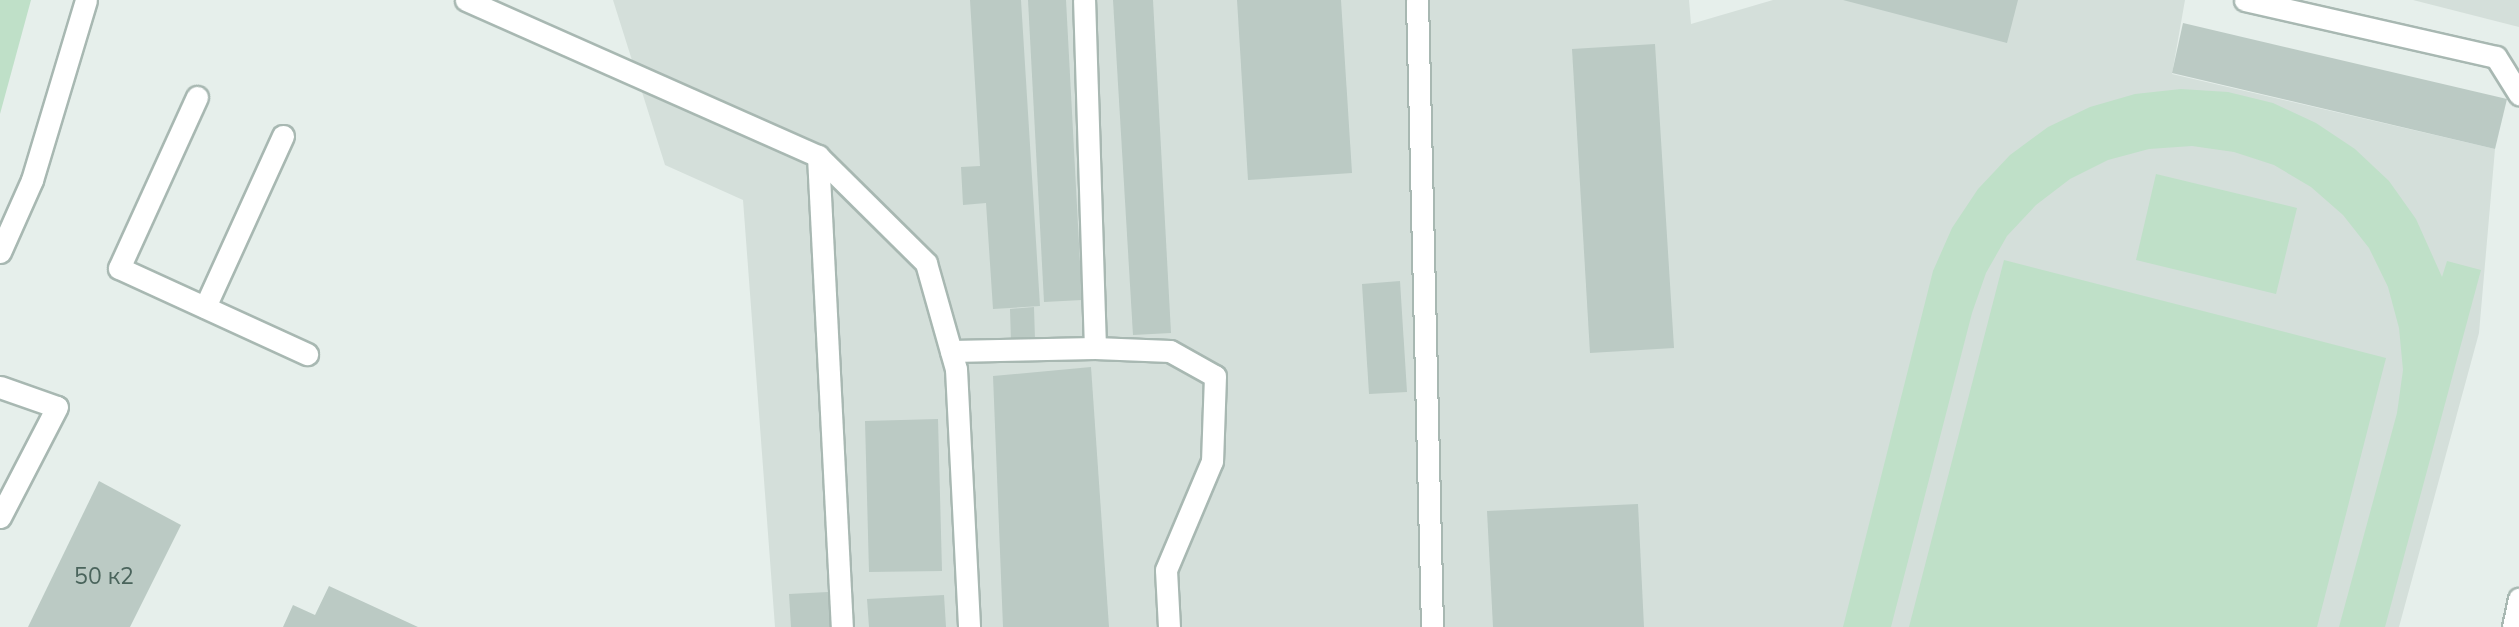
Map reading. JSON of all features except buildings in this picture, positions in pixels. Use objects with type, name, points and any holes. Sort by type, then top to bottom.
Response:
[{"type":"street","points":[[0,252],[32,180],[86,0]]},
{"type":"street","points":[[466,0],[818,156],[926,263],[956,369],[969,627]]},
{"type":"street","points":[[1084,0],[1095,348]]},
{"type":"street","points":[[1417,0],[1432,627]]},
{"type":"street","points":[[2245,0],[2496,57],[2519,94]]},
{"type":"street","points":[[197,97],[119,268],[307,354]]},
{"type":"street","points":[[205,307],[283,136]]},
{"type":"street","points":[[818,156],[842,627]]},
{"type":"street","points":[[951,351],[1095,348],[1170,351],[1215,376],[1212,461],[1166,570],[1169,627]]},
{"type":"street","points":[[0,387],[57,407],[0,517]]},
{"type":"street","points":[[2513,627],[2519,599]]},
{"type":"shaded area","points":[[613,0],[1689,0],[1691,24],[1773,0],[2185,0],[2172,74],[2495,149],[2479,333],[2399,627],[775,627],[743,200],[665,165]]},
{"type":"shaded area","points":[[2413,0],[2519,0],[2519,27]]},
{"type":"green space","points":[[0,0],[31,0],[0,114]]},
{"type":"green space","points":[[2181,89],[2228,92],[2273,103],[2316,123],[2355,149],[2389,181],[2416,219],[2442,277],[2447,261],[2481,270],[2385,627],[2339,627],[2397,413],[2403,370],[2399,328],[2388,287],[2369,248],[2343,215],[2311,187],[2274,165],[2234,152],[2192,146],[2149,149],[2108,160],[2070,179],[2036,205],[2007,236],[1986,273],[1972,313],[1891,627],[1843,627],[1933,271],[1952,228],[1978,189],[2010,155],[2048,127],[2090,107],[2135,94]]},
{"type":"green space","points":[[2156,174],[2297,208],[2276,294],[2136,260]]},
{"type":"green space","points":[[2004,260],[2386,358],[2317,627],[1909,627]]}]
